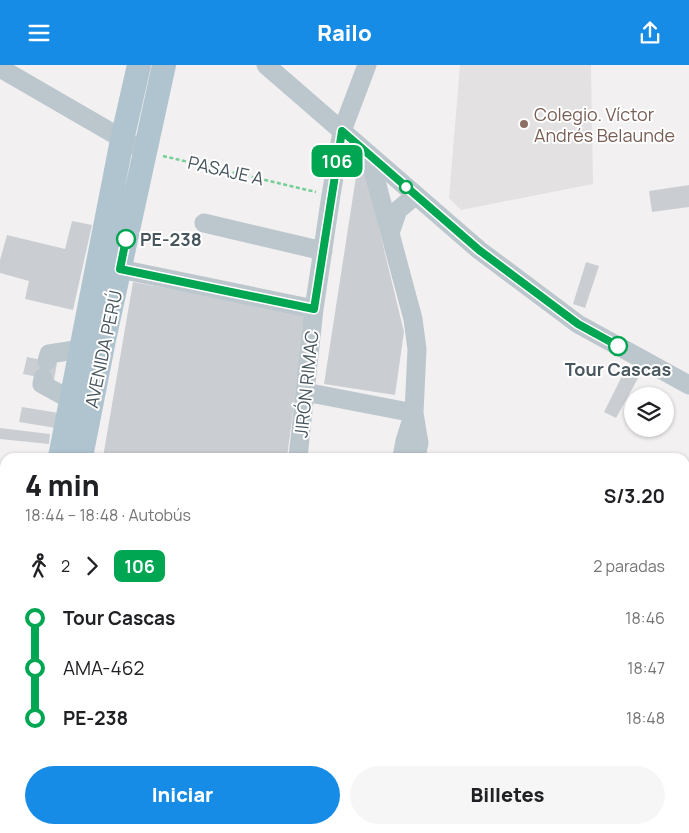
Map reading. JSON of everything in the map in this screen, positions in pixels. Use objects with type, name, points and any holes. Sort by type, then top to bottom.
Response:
[{"type":"main road","name":"AVENIDA PERÚ","points":[[80,453],[81,403],[90,342],[122,140],[139,65]]},
{"type":"main road","name":"AVENIDA PERÚ","points":[[90,342],[120,269],[164,65]]},
{"type":"main road","name":"AVENIDA PERÚ","points":[[62,453],[81,403]]},
{"type":"street","points":[[266,65],[479,250],[578,324],[689,385]]},
{"type":"street","name":"JIRÓN RIMAC","points":[[298,453],[314,309],[316,249],[331,195],[342,131],[367,65]]},
{"type":"street","points":[[0,69],[122,140],[145,151]]},
{"type":"street","points":[[369,155],[413,319],[418,349],[414,413],[419,443],[417,453]]},
{"type":"street","points":[[390,233],[398,210],[416,195]]},
{"type":"street","points":[[204,223],[316,249]]},
{"type":"street","points":[[120,269],[314,309]]},
{"type":"street","points":[[81,403],[42,384],[49,354],[90,342]]},
{"type":"street","points":[[305,392],[414,413]]},
{"type":"street","points":[[403,453],[414,413]]},
{"type":"path","name":"PASAJE A","points":[[145,151],[331,195]]},
{"type":"shaded area","name":"Colegio. Víctor Andrés Belaunde","points":[[460,65],[591,65],[593,184],[461,210],[449,198]]},
{"type":"building","points":[[357,170],[365,171],[404,332],[395,395],[324,384]]},
{"type":"building","points":[[689,185],[689,207],[652,212],[649,191]]},
{"type":"building","points":[[72,221],[92,225],[73,310],[25,299],[29,281],[0,273],[0,260],[7,235],[65,249]]},
{"type":"building","points":[[586,262],[599,266],[585,308],[573,304]]},
{"type":"building","points":[[133,282],[306,314],[288,453],[104,453]]},
{"type":"building","points":[[27,357],[57,363],[54,380],[23,374]]},
{"type":"building","points":[[627,366],[641,373],[633,387],[624,387],[624,404],[616,418],[604,412]]},
{"type":"building","points":[[22,407],[59,413],[56,428],[19,422]]},
{"type":"building","points":[[0,428],[50,434],[49,444],[0,439]]},
{"type":"bus line","name":"106","points":[[126,239],[120,269],[314,309],[342,131],[479,250],[578,324],[618,346]]},
{"type":"place","name":"Colegio. Víctor Andrés Belaunde","points":[[524,124]]},
{"type":"place","name":"PE-238","points":[[126,239]]},
{"type":"place","name":"Tour Cascas","points":[[618,346]]}]
